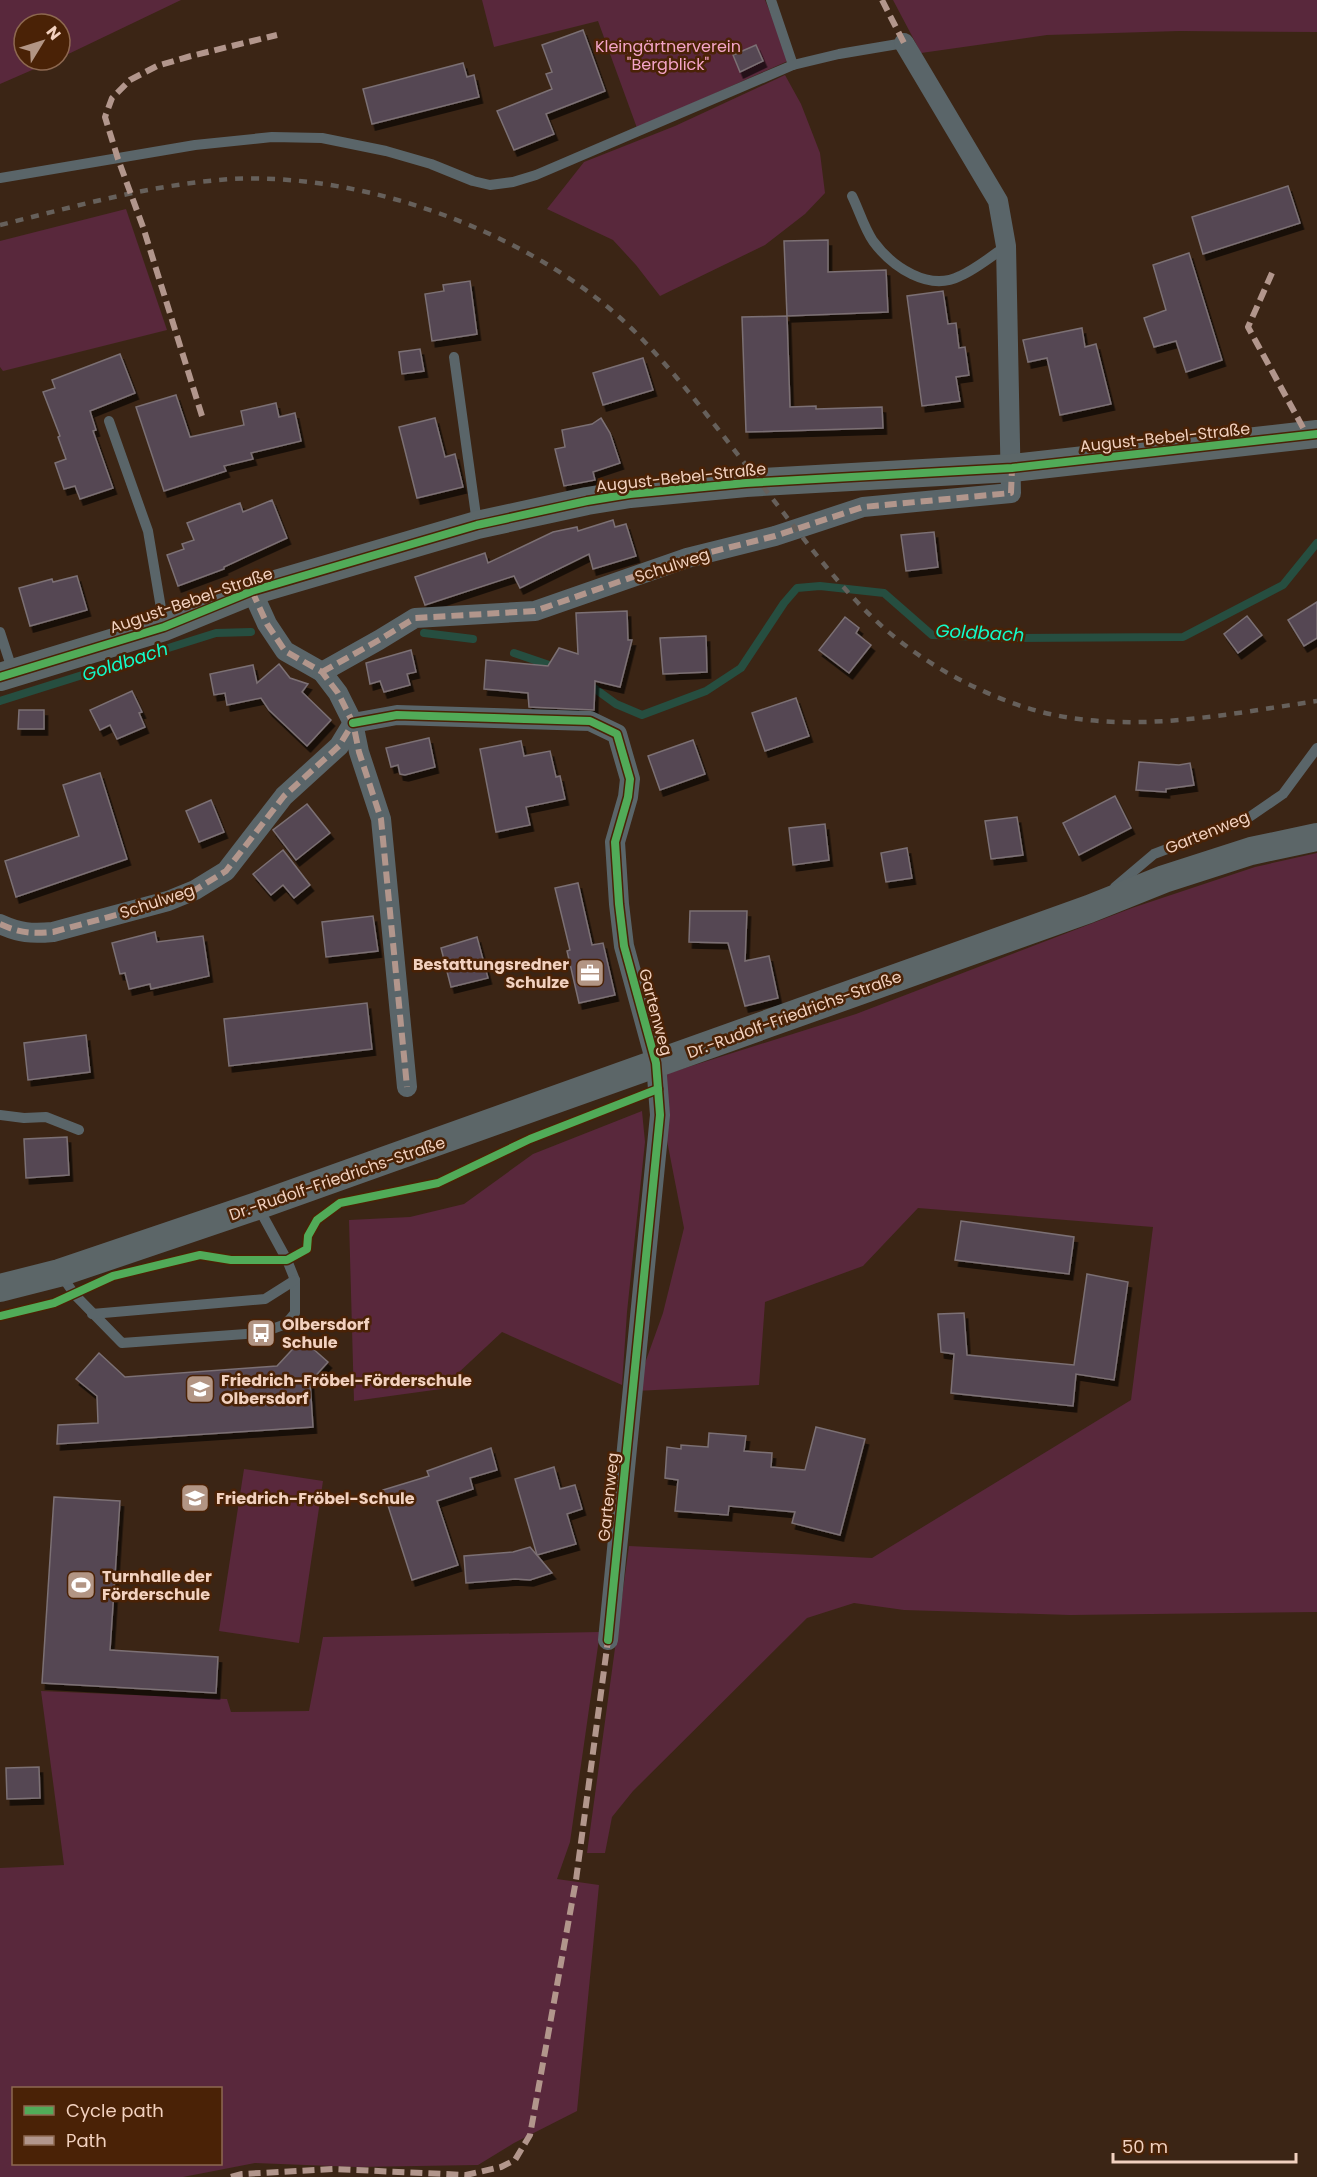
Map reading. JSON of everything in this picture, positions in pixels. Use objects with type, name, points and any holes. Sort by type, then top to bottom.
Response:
[{"type":"main road","name":"August-Bebel-Straße","points":[[6,675],[164,627],[252,591],[477,525],[587,501],[630,494],[746,483],[1012,468],[1317,434]]},
{"type":"main road","name":"Dr.-Rudolf-Friedrichs-Straße","points":[[0,1288],[59,1273],[457,1136],[1089,909],[1164,879],[1251,851],[1317,837]]},
{"type":"street","points":[[904,44],[998,201],[1006,246],[1012,468]]},
{"type":"street","name":"Schulweg","points":[[322,672],[415,618],[535,611],[687,558],[775,536],[862,507],[1011,493],[1012,468]]},
{"type":"street","points":[[252,591],[267,624],[285,651],[322,672],[338,693],[353,723],[359,752],[381,819],[407,1087]]},
{"type":"street","name":"Gartenweg","points":[[353,723],[397,715],[590,721],[617,734],[630,779],[628,797],[615,842],[619,904],[624,945],[656,1063],[660,1115],[608,1640]]},
{"type":"street","name":"Schulweg","points":[[0,924],[17,932],[35,934],[53,932],[168,901],[212,882],[226,871],[284,796],[339,746],[353,723]]},
{"type":"lane","points":[[771,0],[793,65]]},
{"type":"lane","points":[[0,178],[195,145],[272,137],[322,138],[387,151],[490,185],[513,182],[536,176],[793,65],[839,54],[904,44]]},
{"type":"lane","points":[[852,195],[873,241],[894,262],[912,275],[938,282],[959,277],[1006,246]]},
{"type":"lane","points":[[454,357],[477,525]]},
{"type":"lane","points":[[109,421],[148,531],[164,627]]},
{"type":"lane","points":[[0,632],[6,675]]},
{"type":"lane","name":"Gartenweg","points":[[1089,909],[1155,854],[1248,818],[1283,794],[1317,748]]},
{"type":"lane","points":[[0,1114],[24,1118],[46,1118],[79,1130]]},
{"type":"lane","points":[[59,1273],[92,1314],[122,1343],[261,1333],[286,1324],[295,1313],[295,1280],[287,1260],[257,1206]]},
{"type":"lane","points":[[92,1314],[265,1299],[295,1280]]},
{"type":"green space","points":[[0,0],[181,0],[72,52],[72,12],[12,12],[12,72],[28,72],[0,84]]},
{"type":"green space","name":"Kleingärtnerverein \"Bergblick\"","points":[[482,0],[765,0],[790,60],[637,128],[598,21],[494,47]]},
{"type":"green space","points":[[893,0],[1317,0],[1317,32],[1179,31],[1047,35],[921,53]]},
{"type":"green space","points":[[785,75],[801,104],[820,153],[825,193],[805,214],[765,245],[660,296],[613,240],[547,209],[584,162],[675,126]]},
{"type":"green space","points":[[126,209],[167,330],[3,371],[0,367],[0,241]]},
{"type":"green space","points":[[1317,853],[1317,1612],[1070,1615],[904,1610],[854,1603],[807,1618],[633,1791],[612,1817],[605,1853],[587,1853],[629,1546],[872,1558],[1131,1400],[1153,1227],[918,1208],[863,1266],[765,1302],[759,1385],[635,1391],[663,1313],[684,1228],[662,1115],[663,1075],[856,1014],[1132,908],[1255,867]]},
{"type":"green space","points":[[642,1111],[645,1142],[627,1312],[622,1385],[502,1332],[441,1389],[354,1401],[349,1220],[410,1217],[464,1204],[533,1154]]},
{"type":"green space","points":[[244,1469],[323,1481],[299,1643],[219,1631]]},
{"type":"green space","points":[[600,1632],[570,1842],[557,1879],[599,1885],[577,2111],[514,2143],[478,2165],[357,2167],[255,2163],[183,2177],[0,2177],[0,1868],[64,1865],[41,1691],[227,1699],[231,1712],[309,1711],[323,1637]]},
{"type":"building","points":[[583,30],[605,91],[546,114],[554,134],[514,150],[497,111],[552,89],[546,74],[552,72],[542,45]]},
{"type":"building","points":[[756,45],[763,61],[740,72],[733,55]]},
{"type":"building","points":[[463,63],[467,77],[474,75],[479,97],[372,124],[363,89]]},
{"type":"building","points":[[1288,186],[1300,223],[1203,254],[1192,217]]},
{"type":"building","points":[[828,240],[828,272],[886,270],[888,312],[787,316],[784,241]]},
{"type":"building","points":[[1189,253],[1222,360],[1186,372],[1176,341],[1154,347],[1144,318],[1166,310],[1153,265]]},
{"type":"building","points":[[470,281],[477,334],[432,341],[425,294],[444,291],[443,285]]},
{"type":"building","points":[[943,291],[948,324],[956,323],[959,348],[965,347],[969,375],[956,377],[960,401],[922,406],[907,296]]},
{"type":"building","points":[[787,316],[790,407],[816,406],[816,409],[882,407],[883,428],[746,432],[742,317]]},
{"type":"building","points":[[1082,328],[1085,347],[1096,344],[1111,404],[1060,415],[1047,358],[1028,362],[1023,340]]},
{"type":"building","points":[[420,349],[424,371],[402,374],[399,352]]},
{"type":"building","points":[[120,354],[135,393],[90,411],[96,430],[93,431],[113,488],[80,499],[75,486],[64,489],[55,463],[66,459],[43,392],[55,388],[52,380]]},
{"type":"building","points":[[643,358],[653,390],[603,405],[593,373]]},
{"type":"building","points":[[176,395],[190,437],[244,425],[241,411],[276,403],[279,417],[295,413],[301,441],[251,453],[253,459],[224,466],[226,471],[164,491],[136,407]]},
{"type":"building","points":[[435,418],[445,457],[455,454],[463,487],[417,498],[399,427]]},
{"type":"building","points":[[601,418],[610,433],[620,463],[593,472],[595,480],[564,486],[555,449],[565,447],[562,430],[592,424]]},
{"type":"building","points":[[272,500],[287,538],[224,569],[178,586],[167,555],[184,549],[182,544],[194,540],[187,523],[240,503],[243,512]]},
{"type":"building","points":[[613,520],[615,527],[626,524],[636,556],[593,569],[589,554],[520,588],[514,576],[425,605],[415,577],[485,553],[488,563],[553,532],[577,527],[578,531]]},
{"type":"building","points":[[934,532],[938,567],[906,571],[901,535]]},
{"type":"building","points":[[77,576],[87,610],[30,626],[19,588],[52,579],[53,582]]},
{"type":"building","points":[[1317,602],[1317,638],[1304,646],[1288,620]]},
{"type":"building","points":[[627,611],[628,640],[632,640],[620,687],[595,681],[594,710],[529,707],[528,693],[484,689],[486,660],[548,666],[559,648],[578,654],[576,613]]},
{"type":"building","points":[[1247,616],[1262,635],[1238,653],[1224,634]]},
{"type":"building","points":[[845,617],[859,628],[856,633],[871,645],[849,673],[819,650]]},
{"type":"building","points":[[706,636],[707,672],[663,674],[660,638]]},
{"type":"building","points":[[411,650],[416,672],[407,674],[410,685],[384,692],[380,681],[370,684],[366,663]]},
{"type":"building","points":[[279,664],[290,678],[308,684],[302,692],[331,720],[307,746],[269,710],[261,698],[227,705],[225,693],[214,695],[210,674],[253,665],[257,683]]},
{"type":"building","points":[[132,691],[142,712],[139,713],[145,727],[117,739],[110,725],[100,730],[90,710]]},
{"type":"building","points":[[796,698],[809,736],[765,751],[752,713]]},
{"type":"building","points":[[19,710],[44,710],[44,729],[18,729]]},
{"type":"building","points":[[429,738],[435,767],[405,775],[400,774],[398,765],[391,767],[386,748]]},
{"type":"building","points":[[693,740],[705,774],[660,790],[648,756]]},
{"type":"building","points":[[521,741],[524,756],[550,751],[556,777],[560,776],[565,799],[526,807],[530,825],[496,832],[480,749]]},
{"type":"building","points":[[1139,762],[1179,765],[1190,763],[1194,785],[1166,789],[1166,792],[1136,790]]},
{"type":"building","points":[[100,773],[127,859],[16,897],[5,861],[79,836],[63,785]]},
{"type":"building","points":[[1115,796],[1131,828],[1079,855],[1063,823]]},
{"type":"building","points":[[211,800],[224,832],[199,842],[186,811]]},
{"type":"building","points":[[307,804],[330,833],[296,860],[273,830]]},
{"type":"building","points":[[1017,817],[1023,855],[991,859],[985,821]]},
{"type":"building","points":[[825,824],[829,860],[793,865],[789,828]]},
{"type":"building","points":[[907,848],[912,878],[886,882],[881,853]]},
{"type":"building","points":[[283,850],[310,885],[294,898],[283,885],[271,895],[253,874]]},
{"type":"building","points":[[578,883],[592,945],[603,943],[615,995],[579,1003],[567,951],[570,950],[555,888]]},
{"type":"building","points":[[690,911],[747,911],[745,961],[769,956],[778,998],[745,1006],[728,943],[689,942]]},
{"type":"building","points":[[373,916],[378,951],[326,957],[322,922]]},
{"type":"building","points":[[155,932],[157,942],[203,936],[209,976],[151,989],[150,984],[129,989],[125,973],[120,974],[112,943]]},
{"type":"building","points":[[477,937],[488,978],[451,987],[441,948]]},
{"type":"building","points":[[367,1003],[372,1049],[229,1066],[224,1019]]},
{"type":"building","points":[[86,1035],[90,1072],[28,1080],[24,1043]]},
{"type":"building","points":[[67,1137],[69,1175],[26,1178],[24,1139]]},
{"type":"building","points":[[961,1221],[1074,1237],[1069,1274],[955,1260]]},
{"type":"building","points":[[1087,1274],[1128,1282],[1114,1380],[1076,1374],[1073,1406],[951,1393],[954,1354],[941,1352],[938,1314],[964,1313],[967,1355],[1074,1365]]},
{"type":"building","name":"Friedrich-Fröbel-Förderschule Olbersdorf","points":[[302,1339],[328,1362],[310,1382],[313,1427],[57,1444],[58,1425],[98,1423],[97,1396],[76,1379],[99,1353],[125,1377],[277,1366]]},
{"type":"building","points":[[816,1427],[865,1439],[840,1535],[792,1523],[795,1512],[729,1506],[728,1515],[675,1511],[678,1480],[665,1478],[667,1447],[681,1449],[681,1445],[708,1447],[709,1433],[746,1436],[744,1451],[772,1453],[771,1467],[805,1470]]},
{"type":"building","points":[[491,1448],[497,1470],[470,1478],[473,1489],[437,1501],[458,1565],[412,1580],[383,1490],[429,1476],[427,1471]]},
{"type":"building","points":[[554,1467],[560,1489],[575,1485],[582,1509],[567,1514],[576,1544],[537,1555],[515,1479]]},
{"type":"building","name":"Turnhalle der Förderschule","points":[[54,1497],[120,1501],[110,1650],[218,1657],[216,1693],[42,1683]]},
{"type":"building","points":[[530,1547],[552,1573],[530,1580],[466,1583],[464,1556],[513,1552]]},
{"type":"building","points":[[39,1767],[40,1798],[7,1799],[6,1768]]},
{"type":"waterway","name":"Goldbach","points":[[587,683],[616,704],[642,715],[706,691],[741,668],[784,603],[797,588],[820,586],[884,593],[932,635],[1006,638],[1183,637],[1283,585],[1317,543]]},
{"type":"waterway","name":"Goldbach","points":[[0,701],[216,633],[251,632]]},
{"type":"waterway","name":"Goldbach","points":[[424,633],[473,639]]},
{"type":"waterway","name":"Goldbach","points":[[514,653],[558,668]]},
{"type":"railway","points":[[0,225],[144,191],[232,179],[286,180],[341,187],[397,200],[453,218],[507,242],[557,270],[603,303],[659,357],[805,541],[871,616],[904,645],[960,680],[1021,706],[1057,716],[1094,721],[1169,721],[1317,701]]},
{"type":"marked path","points":[[882,0],[904,43]]},
{"type":"marked path","points":[[202,416],[143,227],[105,117],[112,98],[130,80],[157,66],[277,35]]},
{"type":"marked path","points":[[1272,273],[1248,327],[1307,435]]},
{"type":"marked path","points":[[322,672],[415,618],[535,611],[687,558],[775,536],[863,507],[1011,493],[1012,468]]},
{"type":"marked path","points":[[252,591],[267,624],[285,651],[322,672],[338,693],[353,723],[359,752],[381,819],[407,1087]]},
{"type":"marked path","points":[[0,924],[26,932],[53,932],[168,901],[195,890],[226,871],[284,796],[339,746],[353,723]]},
{"type":"marked path","points":[[231,2177],[242,2174],[333,2169],[466,2175],[501,2167],[515,2160],[530,2135],[576,1880],[608,1640]]},
{"type":"cycle path","points":[[0,677],[164,627],[252,591],[477,525],[587,501],[630,494],[746,483],[1012,468],[1317,434]]},
{"type":"cycle path","points":[[353,723],[397,715],[590,721],[617,734],[630,779],[628,797],[615,842],[619,904],[624,946],[656,1063],[660,1115],[608,1640]]},
{"type":"cycle path","points":[[0,1316],[54,1303],[113,1276],[200,1255],[231,1260],[287,1260],[307,1249],[308,1236],[317,1220],[340,1203],[438,1183],[530,1139],[658,1089]]},
{"type":"place","name":"Bestattungsredner Schulze","points":[[590,973]]},
{"type":"place","name":"Olbersdorf Schule","points":[[261,1333]]},
{"type":"place","name":"Friedrich-Fröbel-Förderschule Olbersdorf","points":[[200,1389]]},
{"type":"place","name":"Friedrich-Fröbel-Schule","points":[[195,1498]]},
{"type":"place","name":"Turnhalle der Förderschule","points":[[81,1585]]}]
